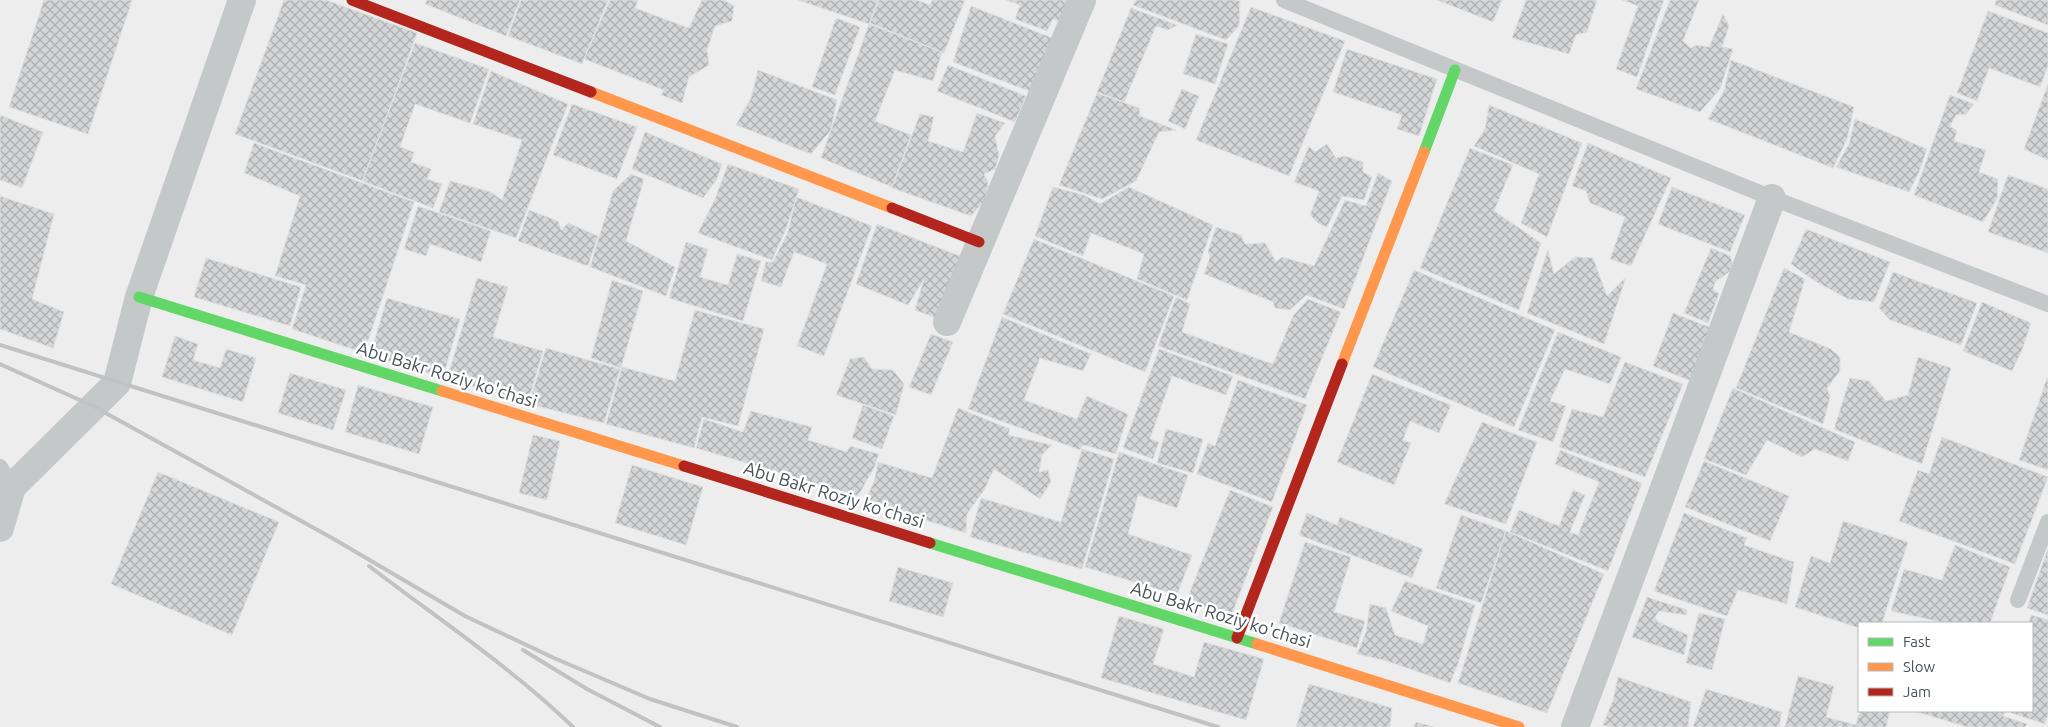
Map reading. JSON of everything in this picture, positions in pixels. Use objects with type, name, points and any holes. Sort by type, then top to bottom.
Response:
[{"type":"street","points":[[0,528],[6,477],[117,382],[138,297],[242,0]]},
{"type":"street","points":[[352,0],[979,242]]},
{"type":"street","points":[[947,322],[1082,0]]},
{"type":"street","points":[[1237,638],[1455,70]]},
{"type":"street","points":[[1575,727],[1772,198]]},
{"type":"street","name":"Abu Bakr Roziy ko'chasi","points":[[138,297],[1519,727]]},
{"type":"lane","points":[[1284,0],[1772,198],[2048,304]]},
{"type":"lane","points":[[2018,600],[2048,522]]},
{"type":"building","points":[[44,0],[132,0],[88,134],[9,107]]},
{"type":"building","points":[[284,0],[326,0],[417,33],[363,181],[235,134]]},
{"type":"building","points":[[427,0],[520,0],[506,36],[425,4]]},
{"type":"building","points":[[521,0],[608,0],[582,64],[508,36]]},
{"type":"building","points":[[610,0],[638,0],[635,8],[689,28],[702,0],[724,0],[734,6],[732,21],[715,26],[707,50],[709,65],[689,77],[682,103],[661,95],[664,90],[584,59]]},
{"type":"building","points":[[798,0],[878,0],[869,24]]},
{"type":"building","points":[[879,0],[917,0],[930,5],[932,0],[965,0],[944,53],[870,23]]},
{"type":"building","points":[[1006,0],[1075,0],[1066,23],[1053,19],[1047,31],[1015,19],[1020,5]]},
{"type":"building","points":[[1136,0],[1240,1],[1239,26],[1226,40],[1133,5]]},
{"type":"building","points":[[1437,0],[1502,0],[1493,22]]},
{"type":"building","points":[[1526,0],[1597,0],[1587,32],[1576,35],[1569,54],[1512,38]]},
{"type":"building","points":[[1622,0],[1664,0],[1637,77],[1616,69],[1638,6]]},
{"type":"building","points":[[1670,0],[1699,0],[1683,41],[1691,48],[1697,45],[1709,47],[1723,14],[1729,26],[1722,47],[1733,49],[1720,89],[1700,112],[1636,89]]},
{"type":"building","points":[[1996,0],[2048,0],[2048,25],[1995,5]]},
{"type":"building","points":[[971,6],[1055,39],[1034,93],[953,62]]},
{"type":"building","points":[[1251,7],[1345,41],[1289,176],[1196,140]]},
{"type":"building","points":[[1131,8],[1177,25],[1168,30],[1156,26],[1124,102],[1097,92]]},
{"type":"building","points":[[1988,11],[2048,33],[2048,66],[2040,87],[1989,68],[1977,101],[1957,93]]},
{"type":"building","points":[[836,18],[860,27],[835,95],[812,87]]},
{"type":"building","points":[[869,24],[942,52],[933,81],[895,70],[875,121],[911,135],[892,187],[821,158]]},
{"type":"building","points":[[1196,34],[1228,44],[1215,84],[1183,74]]},
{"type":"building","points":[[415,43],[489,69],[470,123],[415,104],[400,147],[414,152],[411,162],[431,169],[427,179],[442,184],[433,208],[362,181]]},
{"type":"building","points":[[1347,49],[1437,79],[1419,136],[1397,129],[1402,115],[1333,92]]},
{"type":"building","points":[[1731,60],[1854,107],[1847,139],[1833,168],[1708,119],[1724,91]]},
{"type":"building","points":[[948,65],[1026,96],[1015,122],[937,91]]},
{"type":"building","points":[[758,70],[837,100],[831,130],[811,154],[736,125],[751,98]]},
{"type":"building","points":[[491,71],[568,104],[516,238],[439,212],[450,181],[491,192],[502,200],[522,140],[473,124]]},
{"type":"building","points":[[2048,84],[2048,160],[2024,149]]},
{"type":"building","points":[[1182,89],[1199,96],[1185,129],[1168,121]]},
{"type":"building","points":[[1097,93],[1139,108],[1140,116],[1176,130],[1159,132],[1136,181],[1102,199],[1059,185]]},
{"type":"building","points":[[1950,95],[1974,104],[1966,114],[1956,115],[1950,126],[1957,131],[1954,141],[1986,150],[1979,172],[1998,179],[1997,199],[1983,222],[1914,195]]},
{"type":"building","points":[[572,104],[637,127],[617,179],[553,155]]},
{"type":"building","points":[[1489,105],[1582,143],[1547,237],[1521,223],[1539,174],[1474,146],[1485,129]]},
{"type":"building","points":[[977,113],[1005,123],[995,136],[999,156],[995,169],[984,174],[988,182],[985,200],[971,216],[892,188],[920,114],[934,117],[928,141],[963,152]]},
{"type":"building","points":[[0,115],[43,132],[22,188],[0,180]]},
{"type":"building","points":[[1855,119],[1927,149],[1919,172],[1909,192],[1836,167],[1849,144]]},
{"type":"building","points":[[645,132],[722,164],[717,179],[703,198],[632,169]]},
{"type":"building","points":[[254,143],[414,202],[364,353],[292,329],[306,285],[275,276],[300,196],[244,173]]},
{"type":"building","points":[[1588,143],[1671,178],[1631,266],[1610,259],[1625,217],[1590,203],[1586,191],[1572,186]]},
{"type":"building","points":[[1327,144],[1336,158],[1345,156],[1363,162],[1363,172],[1372,177],[1364,200],[1342,196],[1327,227],[1318,223],[1310,215],[1319,191],[1294,182],[1309,146],[1315,152]]},
{"type":"building","points":[[1470,148],[1513,165],[1494,211],[1541,243],[1519,310],[1420,268]]},
{"type":"building","points":[[728,164],[799,189],[786,229],[772,260],[698,233],[715,199]]},
{"type":"building","points":[[1378,173],[1392,181],[1344,309],[1306,295],[1290,310],[1275,308],[1273,302],[1204,274],[1210,257],[1208,251],[1216,227],[1241,235],[1245,244],[1265,243],[1276,262],[1282,257],[1314,266],[1345,200],[1366,206]]},
{"type":"building","points":[[631,174],[644,179],[626,241],[675,267],[666,296],[590,267],[613,191]]},
{"type":"building","points":[[2008,175],[2048,189],[2048,253],[1988,232]]},
{"type":"building","points":[[1053,187],[1084,195],[1100,204],[1129,187],[1213,225],[1187,300],[1137,279],[1144,254],[1091,233],[1083,256],[1035,236]]},
{"type":"building","points":[[1672,187],[1745,215],[1730,252],[1658,224]]},
{"type":"building","points":[[0,196],[54,214],[32,299],[64,312],[53,348],[0,329]]},
{"type":"building","points":[[796,197],[872,226],[824,356],[797,346],[827,264],[794,252],[781,287],[761,281],[766,262],[773,262],[788,232]]},
{"type":"building","points":[[418,206],[491,231],[481,262],[430,244],[426,256],[404,249]]},
{"type":"building","points":[[529,210],[558,221],[561,230],[568,223],[598,236],[588,266],[518,241]]},
{"type":"building","points":[[877,224],[960,256],[939,319],[915,310],[924,279],[908,305],[856,284]]},
{"type":"building","points":[[1806,229],[1890,262],[1874,302],[1848,299],[1813,280],[1791,264]]},
{"type":"building","points":[[1034,239],[1174,296],[1145,372],[1003,314]]},
{"type":"building","points":[[686,242],[708,249],[700,277],[728,285],[737,254],[761,261],[743,321],[669,298]]},
{"type":"building","points":[[1711,248],[1730,256],[1733,265],[1729,272],[1715,282],[1713,289],[1719,294],[1708,323],[1684,313]]},
{"type":"building","points":[[1548,250],[1554,274],[1575,257],[1593,258],[1607,296],[1626,277],[1604,344],[1527,313]]},
{"type":"building","points":[[206,258],[301,287],[290,326],[194,297]]},
{"type":"building","points":[[1784,268],[1805,279],[1789,332],[1831,349],[1840,357],[1840,371],[1827,388],[1830,397],[1823,424],[1736,388]]},
{"type":"building","points":[[1414,270],[1555,330],[1514,427],[1373,367]]},
{"type":"building","points":[[1893,272],[1977,303],[1961,345],[1890,320],[1879,308]]},
{"type":"building","points":[[477,278],[508,287],[493,337],[543,351],[528,402],[447,379]]},
{"type":"building","points":[[612,280],[643,291],[621,368],[591,358]]},
{"type":"building","points":[[1176,297],[1190,304],[1182,332],[1273,364],[1293,316],[1308,299],[1341,312],[1305,399],[1158,346]]},
{"type":"building","points":[[387,298],[460,319],[443,377],[370,356]]},
{"type":"building","points":[[1982,302],[2031,323],[2022,350],[2012,371],[1963,351]]},
{"type":"building","points":[[695,310],[764,329],[738,426],[702,417],[694,448],[606,424],[622,367],[675,381]]},
{"type":"building","points":[[1673,313],[1712,328],[1691,381],[1653,366]]},
{"type":"building","points":[[1002,317],[1091,354],[1083,371],[1040,358],[1024,400],[1077,419],[1087,396],[1128,414],[1116,454],[1083,445],[1080,450],[968,409]]},
{"type":"building","points":[[1558,332],[1621,357],[1610,384],[1565,369],[1550,401],[1566,406],[1553,442],[1518,430]]},
{"type":"building","points":[[931,334],[953,342],[931,395],[909,387]]},
{"type":"building","points":[[175,336],[198,344],[193,360],[220,368],[226,349],[256,358],[243,402],[162,377]]},
{"type":"building","points":[[546,348],[620,369],[604,423],[529,404]]},
{"type":"building","points":[[1159,349],[1233,376],[1226,395],[1172,376],[1150,439],[1159,442],[1153,459],[1123,448]]},
{"type":"building","points":[[864,357],[872,369],[893,370],[904,384],[896,415],[836,395],[850,359]]},
{"type":"building","points":[[1918,357],[1951,368],[1922,464],[1834,429],[1850,378],[1869,381],[1886,401],[1908,395]]},
{"type":"building","points":[[1625,362],[1683,384],[1645,477],[1559,447],[1572,409],[1603,417]]},
{"type":"building","points":[[290,373],[346,390],[333,430],[278,413]]},
{"type":"building","points":[[1372,374],[1451,405],[1439,433],[1410,421],[1403,440],[1411,443],[1394,485],[1337,462]]},
{"type":"building","points":[[2048,378],[2048,470],[2019,460]]},
{"type":"building","points":[[1238,380],[1307,405],[1272,502],[1197,474],[1208,443],[1215,446]]},
{"type":"building","points":[[358,385],[433,407],[419,454],[345,432]]},
{"type":"building","points":[[1733,388],[1855,442],[1848,461],[1815,449],[1802,457],[1767,440],[1746,475],[1704,459]]},
{"type":"building","points":[[863,405],[894,416],[882,449],[852,438]]},
{"type":"building","points":[[958,408],[1010,429],[1008,435],[1052,445],[1042,455],[1039,472],[1048,470],[1051,482],[1040,499],[994,469],[984,490],[967,514],[966,533],[865,501],[874,482],[878,462],[932,478]]},
{"type":"building","points":[[751,411],[812,427],[808,440],[847,452],[850,446],[879,454],[874,468],[858,496],[696,448],[704,419],[743,432]]},
{"type":"building","points":[[1482,422],[1537,442],[1506,524],[1444,504]]},
{"type":"building","points":[[1166,429],[1203,439],[1193,473],[1157,463]]},
{"type":"building","points":[[533,435],[560,441],[547,500],[519,493]]},
{"type":"building","points":[[1942,437],[2048,477],[2015,564],[1899,521],[1918,470],[1929,474]]},
{"type":"building","points":[[1082,449],[1114,459],[1082,569],[970,537],[981,498],[1061,522]]},
{"type":"building","points":[[1560,450],[1642,483],[1608,571],[1510,532],[1519,510],[1559,526],[1573,490],[1585,495],[1570,532],[1578,535],[1599,482],[1555,464]]},
{"type":"building","points":[[1119,452],[1188,475],[1177,508],[1138,495],[1128,534],[1192,555],[1177,595],[1085,567]]},
{"type":"building","points":[[1704,461],[1789,496],[1770,541],[1685,507]]},
{"type":"building","points":[[632,465],[703,487],[686,545],[615,523]]},
{"type":"building","points":[[158,472],[279,522],[232,635],[111,584]]},
{"type":"building","points":[[1230,490],[1273,507],[1230,619],[1186,602]]},
{"type":"building","points":[[1307,513],[1337,525],[1340,517],[1423,549],[1412,578],[1299,535]]},
{"type":"building","points":[[1684,513],[1747,538],[1744,545],[1794,562],[1787,604],[1738,590],[1727,616],[1654,591]]},
{"type":"building","points":[[1461,515],[1506,531],[1481,603],[1436,588]]},
{"type":"building","points":[[1843,521],[1908,542],[1882,622],[1858,622],[1858,628],[1795,607],[1811,556],[1830,563]]},
{"type":"building","points":[[1506,531],[1604,574],[1547,713],[1458,683]]},
{"type":"building","points":[[1305,542],[1351,557],[1334,612],[1365,621],[1357,648],[1279,623]]},
{"type":"building","points":[[1955,545],[2010,567],[1990,622],[1940,622],[1891,611],[1904,569],[1942,580]]},
{"type":"building","points":[[2048,548],[2048,615],[2027,608]]},
{"type":"building","points":[[898,567],[953,583],[943,617],[889,601]]},
{"type":"building","points":[[1405,581],[1475,605],[1458,664],[1450,683],[1387,661],[1357,654],[1366,632],[1370,604],[1386,608],[1395,635],[1423,644],[1428,626],[1391,611]]},
{"type":"building","points":[[1647,597],[1687,610],[1686,615],[1659,611],[1655,617],[1658,622],[1688,635],[1684,655],[1632,637]]},
{"type":"building","points":[[1699,613],[1725,619],[1712,670],[1686,663]]},
{"type":"building","points":[[2031,615],[2048,620],[2048,714],[2045,724],[2011,713],[2033,712],[2033,622],[2029,622]]},
{"type":"building","points":[[1119,616],[1164,629],[1153,664],[1194,677],[1204,642],[1264,659],[1246,720],[1101,678]]},
{"type":"building","points":[[1798,676],[1834,686],[1826,717],[1856,725],[1860,712],[1890,712],[1886,727],[1785,727]]},
{"type":"building","points":[[1618,677],[1691,702],[1688,727],[1610,727],[1603,725],[1613,700]]},
{"type":"building","points":[[1309,684],[1392,708],[1390,727],[1296,727]]},
{"type":"building","points":[[1706,689],[1782,712],[1779,727],[1693,727]]},
{"type":"building","points":[[1917,712],[2005,712],[2003,716],[2027,724],[2025,727],[1967,727]]},
{"type":"building","points":[[1416,722],[1435,727],[1414,727]]},
{"type":"railway","points":[[0,345],[1218,727]]},
{"type":"railway","points":[[0,364],[93,406],[332,538],[465,616],[554,658],[650,699],[737,727]]},
{"type":"railway","points":[[369,566],[500,664],[550,705],[573,727]]},
{"type":"railway","points":[[523,650],[587,689],[660,727]]},
{"type":"traffic: fast","points":[[1424,152],[1455,70]]},
{"type":"traffic: fast","points":[[139,297],[442,391]]},
{"type":"traffic: fast","points":[[930,543],[1257,644]]},
{"type":"traffic: slow","points":[[591,92],[892,208]]},
{"type":"traffic: slow","points":[[1342,364],[1424,152]]},
{"type":"traffic: slow","points":[[442,391],[684,466]]},
{"type":"traffic: slow","points":[[1257,644],[1519,727]]},
{"type":"traffic: jam","points":[[352,0],[591,92]]},
{"type":"traffic: jam","points":[[892,208],[979,242]]},
{"type":"traffic: jam","points":[[1237,638],[1342,364]]},
{"type":"traffic: jam","points":[[684,466],[930,543]]}]
